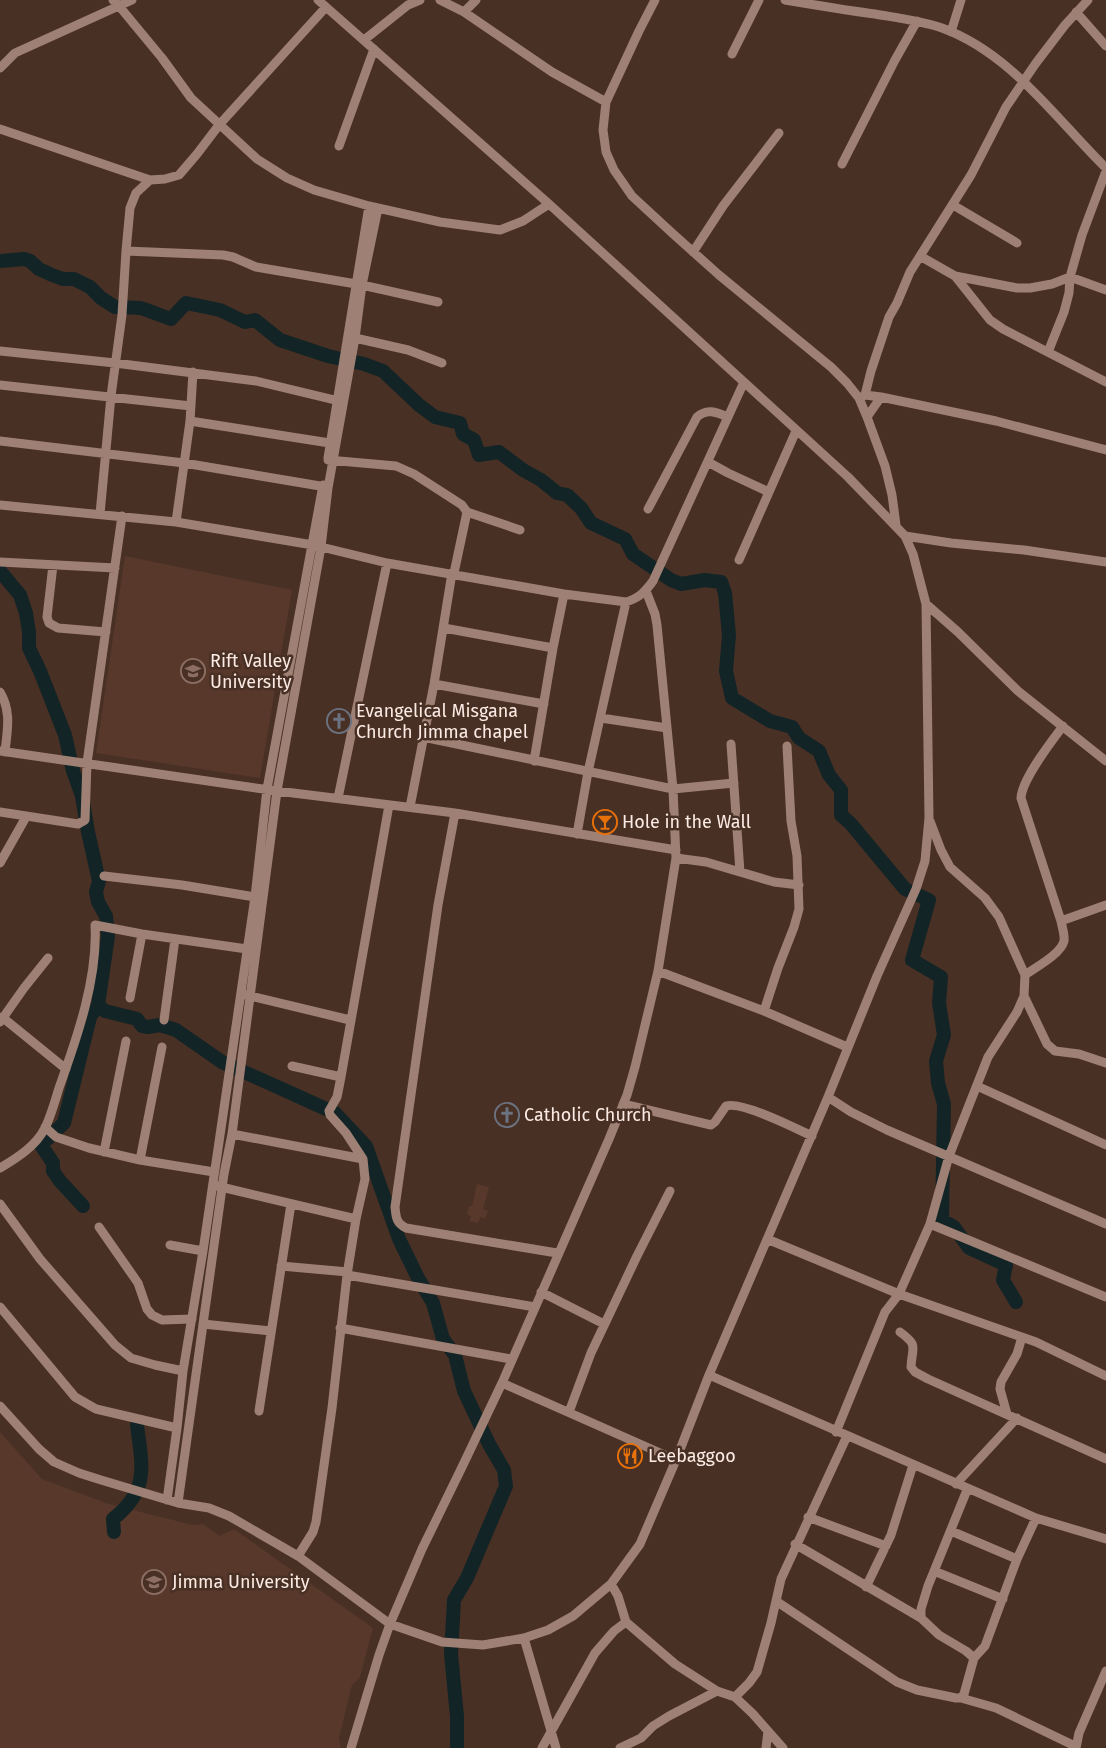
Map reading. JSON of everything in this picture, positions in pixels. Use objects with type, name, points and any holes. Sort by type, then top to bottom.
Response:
[{"type":"street","points":[[0,68],[15,53],[116,3],[132,0]]},
{"type":"street","points":[[0,1406],[39,1449],[54,1462],[79,1473],[110,1483],[165,1499],[209,1508],[229,1516],[298,1556],[390,1624],[442,1642],[480,1644],[524,1638],[548,1630],[573,1616],[611,1584],[640,1544],[676,1460],[709,1375],[916,888],[925,861],[929,818],[926,604],[913,554],[905,536],[848,478],[744,382],[549,204],[318,0]]},
{"type":"street","points":[[364,40],[408,5],[420,0]]},
{"type":"street","points":[[440,0],[464,12],[552,72],[606,102]]},
{"type":"street","points":[[464,12],[476,0]]},
{"type":"street","points":[[655,0],[638,31],[606,102],[603,130],[606,152],[614,170],[632,196],[693,252],[831,367],[862,397],[881,397],[996,421],[1106,450]]},
{"type":"street","points":[[732,54],[758,0]]},
{"type":"street","points":[[785,0],[917,21],[951,32],[969,41],[988,53],[1023,81],[1106,170],[1082,235],[1070,277],[1069,293],[1064,312],[1048,352]]},
{"type":"street","points":[[951,32],[960,0]]},
{"type":"street","points":[[896,525],[892,495],[885,466],[867,417],[862,397],[889,317],[897,304],[910,272],[971,175],[1006,107],[1023,81],[1076,12],[1088,0]]},
{"type":"street","points":[[116,3],[162,58],[191,98],[258,159],[287,178],[314,190],[373,207],[440,222],[500,230],[523,221],[549,204]]},
{"type":"street","points":[[0,129],[150,180],[165,179],[179,174],[197,154],[219,124],[326,7]]},
{"type":"street","points":[[1076,12],[1106,46]]},
{"type":"street","points":[[842,164],[917,21]]},
{"type":"street","points":[[339,146],[374,49]]},
{"type":"street","points":[[693,252],[723,206],[779,133]]},
{"type":"street","points":[[100,514],[111,396],[122,315],[130,208],[136,193],[150,180]]},
{"type":"street","points":[[953,205],[1017,243]]},
{"type":"street","points":[[178,1502],[232,1134],[277,790],[325,487],[334,444],[373,207]]},
{"type":"street","points":[[126,251],[222,255],[233,257],[256,267],[359,285],[438,302]]},
{"type":"street","points":[[920,256],[955,276],[1017,288],[1052,284],[1070,277],[1106,290]]},
{"type":"street","points":[[955,276],[990,320],[1003,329],[1106,382]]},
{"type":"street","points":[[341,401],[355,338],[359,285]]},
{"type":"street","points":[[355,338],[408,350],[442,363]]},
{"type":"street","points":[[0,351],[115,362],[256,381],[341,401]]},
{"type":"street","points":[[176,522],[190,421],[193,372]]},
{"type":"street","points":[[0,504],[176,522],[317,546],[387,562],[564,594],[626,602],[646,592],[653,581],[744,382]]},
{"type":"street","points":[[0,385],[191,406]]},
{"type":"street","points":[[867,417],[881,397]]},
{"type":"street","points":[[648,509],[697,417],[702,412],[708,411],[728,417]]},
{"type":"street","points":[[190,421],[334,444]]},
{"type":"street","points":[[739,560],[796,431]]},
{"type":"street","points":[[0,441],[184,463],[325,487]]},
{"type":"street","points":[[330,461],[396,466],[414,474],[462,505],[467,512],[520,530]]},
{"type":"street","points":[[708,462],[728,474],[769,492]]},
{"type":"street","points":[[410,807],[453,573],[467,512]]},
{"type":"street","points":[[0,812],[78,824],[85,818],[87,763],[122,516]]},
{"type":"street","points":[[905,536],[1106,561]]},
{"type":"street","points":[[165,1499],[255,897],[266,789],[317,546]]},
{"type":"street","points":[[0,562],[115,568]]},
{"type":"street","points":[[338,798],[387,562]]},
{"type":"street","points":[[53,565],[47,617],[49,623],[58,628],[106,632]]},
{"type":"street","points":[[351,1748],[378,1655],[390,1624],[422,1549],[502,1382],[535,1307],[623,1104],[635,1067],[658,970],[676,854],[673,789],[657,625],[655,614],[646,592]]},
{"type":"street","points":[[534,761],[552,648],[564,594]]},
{"type":"street","points":[[577,834],[588,772],[626,602]]},
{"type":"street","points":[[926,604],[1018,690],[1106,762]]},
{"type":"street","points":[[444,628],[552,648]]},
{"type":"street","points":[[434,684],[544,704]]},
{"type":"street","points":[[0,692],[8,708],[9,716],[3,752],[389,806],[455,813],[577,834],[676,854],[774,882],[799,885]]},
{"type":"street","points":[[601,718],[666,728]]},
{"type":"street","points":[[1025,975],[1055,955],[1064,940],[1062,921],[1021,798],[1023,789],[1037,764],[1063,726]]},
{"type":"street","points":[[423,737],[673,789],[734,783]]},
{"type":"street","points":[[732,744],[740,872]]},
{"type":"street","points":[[764,1010],[799,909],[797,856],[791,821],[787,746]]},
{"type":"street","points":[[298,1556],[313,1532],[316,1522],[332,1408],[340,1328],[364,1179],[363,1159],[329,1111],[337,1097],[341,1077],[389,806]]},
{"type":"street","points":[[455,813],[427,982],[395,1207],[396,1219],[406,1228],[557,1253]]},
{"type":"street","points":[[0,863],[26,817]]},
{"type":"street","points":[[836,1432],[885,1312],[899,1294],[930,1224],[950,1156],[988,1057],[1024,996],[1025,975],[999,917],[986,898],[950,867],[941,850],[929,818]]},
{"type":"street","points":[[104,876],[182,885],[255,897]]},
{"type":"street","points":[[1062,921],[1106,906]]},
{"type":"street","points":[[0,1168],[34,1143],[45,1127],[66,1069],[90,987],[96,944],[95,924],[142,934],[247,949]]},
{"type":"street","points":[[130,998],[142,934]]},
{"type":"street","points":[[164,1020],[175,939]]},
{"type":"street","points":[[48,958],[1,1020],[66,1069]]},
{"type":"street","points":[[658,970],[764,1010],[848,1047]]},
{"type":"street","points":[[240,994],[350,1020]]},
{"type":"street","points":[[1024,996],[1047,1044],[1055,1051],[1079,1054],[1106,1063]]},
{"type":"street","points":[[104,1152],[126,1041]]},
{"type":"street","points":[[140,1160],[162,1047]]},
{"type":"street","points":[[292,1066],[341,1077]]},
{"type":"street","points":[[977,1086],[1106,1145]]},
{"type":"street","points":[[828,1097],[851,1112],[887,1130],[1106,1224]]},
{"type":"street","points":[[623,1104],[711,1125],[726,1106],[734,1105],[766,1115],[812,1136]]},
{"type":"street","points":[[45,1127],[56,1137],[104,1152],[214,1172]]},
{"type":"street","points":[[232,1134],[363,1159]]},
{"type":"street","points":[[212,1186],[223,1186],[356,1220]]},
{"type":"street","points":[[569,1412],[604,1324],[670,1191]]},
{"type":"street","points":[[0,1204],[40,1259],[115,1346],[131,1358],[183,1370]]},
{"type":"street","points":[[258,1411],[291,1204]]},
{"type":"street","points":[[930,1224],[1106,1297]]},
{"type":"street","points":[[99,1227],[138,1283],[147,1309],[152,1315],[162,1320],[192,1319]]},
{"type":"street","points":[[767,1239],[899,1294],[1036,1342],[1106,1376]]},
{"type":"street","points":[[170,1245],[203,1250]]},
{"type":"street","points":[[281,1266],[348,1274],[535,1307]]},
{"type":"street","points":[[541,1292],[604,1324]]},
{"type":"street","points":[[0,1308],[75,1397],[96,1408],[177,1428]]},
{"type":"street","points":[[203,1324],[272,1331]]},
{"type":"street","points":[[340,1328],[511,1359]]},
{"type":"street","points":[[900,1332],[911,1340],[913,1347],[911,1367],[915,1372],[1106,1459]]},
{"type":"street","points":[[1007,1414],[1000,1389],[1001,1382],[1017,1354],[1022,1337]]},
{"type":"street","points":[[709,1375],[967,1490],[1036,1518],[1106,1539]]},
{"type":"street","points":[[502,1382],[676,1460]]},
{"type":"street","points":[[956,1484],[1016,1418]]},
{"type":"street","points":[[735,1698],[749,1684],[757,1672],[781,1578],[847,1436]]},
{"type":"street","points":[[866,1587],[891,1536],[913,1465]]},
{"type":"street","points":[[921,1618],[921,1609],[934,1571],[967,1490]]},
{"type":"street","points":[[808,1517],[886,1546]]},
{"type":"street","points":[[961,1698],[964,1694],[974,1658],[984,1646],[1017,1558],[1036,1518]]},
{"type":"street","points":[[951,1531],[1017,1558]]},
{"type":"street","points":[[796,1544],[921,1618],[939,1635],[974,1658]]},
{"type":"street","points":[[934,1571],[1003,1599]]},
{"type":"street","points":[[611,1584],[618,1596],[626,1622],[675,1664],[717,1691],[735,1698],[783,1748]]},
{"type":"street","points":[[776,1601],[898,1682],[918,1690],[961,1698],[996,1708],[1075,1747],[1079,1733],[1106,1670]]},
{"type":"street","points":[[542,1748],[595,1653],[614,1631],[626,1622]]},
{"type":"street","points":[[524,1638],[556,1748]]},
{"type":"street","points":[[620,1748],[641,1738],[653,1726],[669,1716],[717,1691]]},
{"type":"street","points":[[766,1748],[768,1731]]},
{"type":"shaded area","name":"Rift Valley University","points":[[125,556],[292,590],[260,778],[96,753]]},
{"type":"shaded area","points":[[477,1184],[489,1187],[483,1209],[488,1211],[485,1219],[481,1217],[478,1223],[469,1221],[471,1216],[467,1214],[469,1206],[472,1206]]},
{"type":"shaded area","name":"Jimma University","points":[[0,1432],[42,1479],[109,1504],[193,1525],[203,1524],[220,1536],[234,1529],[373,1628],[360,1677],[352,1685],[339,1738],[341,1748],[0,1748]]},
{"type":"waterway","points":[[0,261],[24,259],[30,261],[39,269],[52,275],[63,279],[74,279],[90,287],[101,298],[115,307],[141,308],[171,319],[186,303],[220,310],[245,322],[255,320],[280,340],[383,371],[419,405],[435,417],[460,423],[463,434],[474,440],[479,455],[499,452],[557,493],[567,495],[581,508],[591,523],[625,539],[633,554],[671,580],[681,584],[705,580],[721,582],[725,593],[729,635],[726,671],[732,698],[770,721],[792,727],[799,738],[819,751],[829,775],[841,790],[841,815],[851,824],[905,889],[929,900],[912,960],[941,977],[939,1003],[944,1035],[936,1061],[938,1083],[944,1104],[942,1220],[954,1227],[969,1248],[1006,1265],[1003,1280],[1016,1302]]},
{"type":"waterway","points":[[0,571],[20,595],[26,613],[29,648],[65,735],[73,771],[82,796],[99,881],[96,892],[98,902],[106,916],[108,936],[98,1005],[105,1011],[137,1019],[142,1026],[160,1025],[176,1030],[222,1062],[335,1113],[366,1146],[399,1239],[418,1278],[433,1303],[443,1339],[455,1355],[464,1391],[489,1444],[504,1470],[506,1486],[467,1578],[454,1600],[451,1654],[457,1716],[457,1748]]},
{"type":"waterway","points":[[83,1206],[53,1171],[53,1163],[41,1145],[64,1123],[90,1017],[98,1005]]},
{"type":"waterway","points":[[114,1532],[113,1519],[133,1498],[141,1476],[141,1453],[137,1425]]},
{"type":"place","name":"Rift Valley University","points":[[193,671]]},
{"type":"place","name":"Evangelical Misgana Church Jimma chapel","points":[[339,721]]},
{"type":"place","name":"Hole in the Wall","points":[[605,822]]},
{"type":"place","name":"Catholic Church","points":[[507,1115]]},
{"type":"place","name":"Leebaggoo","points":[[630,1456]]},
{"type":"place","name":"Jimma University","points":[[154,1582]]}]
